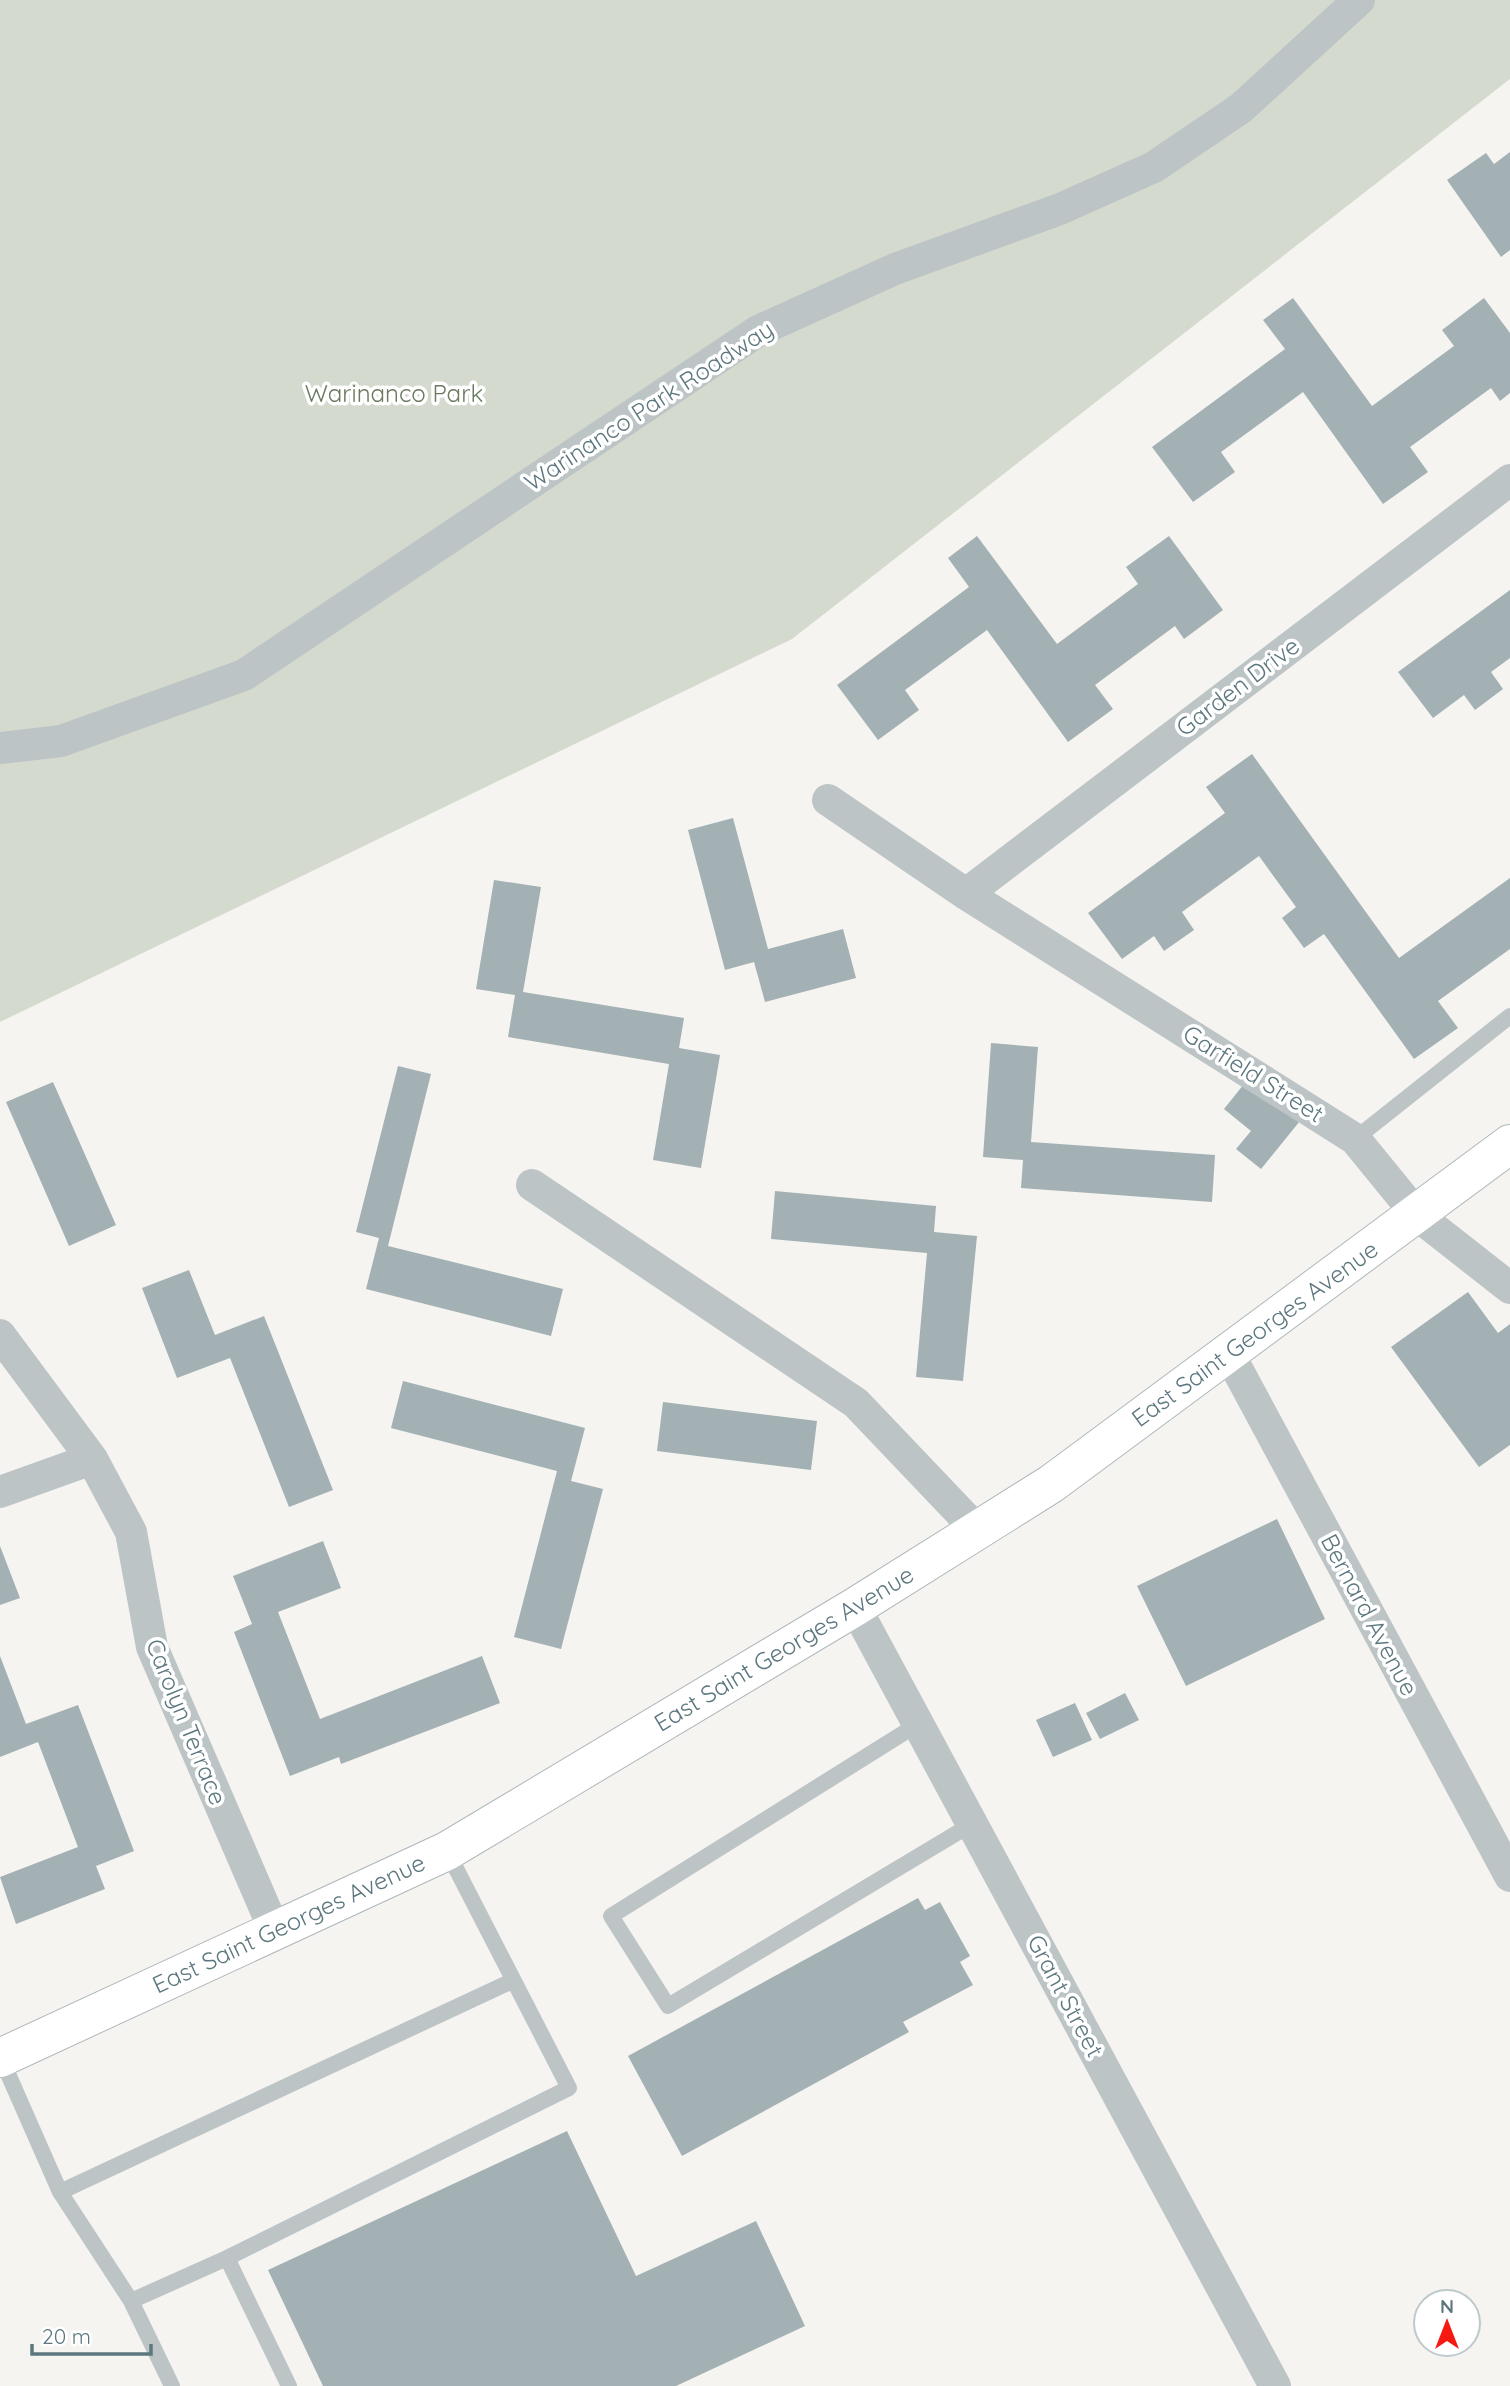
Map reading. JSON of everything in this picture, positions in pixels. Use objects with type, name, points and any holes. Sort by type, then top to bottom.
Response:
[{"type":"main road","name":"East Saint Georges Avenue","points":[[0,2058],[447,1851],[855,1607],[1051,1484],[1418,1215],[1510,1144]]},
{"type":"street","name":"Warinanco Park Roadway","points":[[0,748],[61,741],[244,675],[758,331],[895,268],[1060,209],[1154,167],[1241,108],[1359,0]]},
{"type":"street","name":"Garden Drive","points":[[966,894],[1510,480]]},
{"type":"street","name":"Garfield Street","points":[[828,800],[966,894],[1355,1139],[1418,1215],[1510,1288]]},
{"type":"street","points":[[532,1185],[856,1403],[977,1531]]},
{"type":"street","name":"Carolyn Terrace","points":[[0,1335],[92,1460],[131,1532],[152,1647],[274,1929]]},
{"type":"street","name":"Bernard Avenue","points":[[1229,1354],[1510,1876]]},
{"type":"street","points":[[0,1492],[92,1460]]},
{"type":"street","name":"Grant Street","points":[[855,1607],[1275,2386]]},
{"type":"lane","points":[[1355,1139],[1510,1016]]},
{"type":"lane","points":[[918,1724],[611,1916],[668,2006],[972,1824]]},
{"type":"lane","points":[[131,2301],[227,2258],[569,2088],[447,1851]]},
{"type":"lane","points":[[60,2192],[512,1981]]},
{"type":"lane","points":[[0,2058],[60,2192],[131,2301],[172,2386]]},
{"type":"lane","points":[[227,2258],[289,2386]]},
{"type":"green space","name":"Warinanco Park","points":[[0,0],[1510,0],[1510,79],[792,639],[0,1022]]},
{"type":"building","points":[[1510,152],[1510,250],[1501,257],[1447,180],[1486,153],[1494,164]]},
{"type":"building","points":[[1293,298],[1372,406],[1454,346],[1442,330],[1484,298],[1510,333],[1510,393],[1500,401],[1491,388],[1410,447],[1428,472],[1383,504],[1303,392],[1221,452],[1235,472],[1193,502],[1152,447],[1285,349],[1263,320]]},
{"type":"building","points":[[977,536],[1057,644],[1138,584],[1126,567],[1169,536],[1223,610],[1184,639],[1175,626],[1095,685],[1113,709],[1068,742],[987,630],[905,690],[919,710],[878,740],[837,685],[969,587],[948,558]]},
{"type":"building","points":[[1510,590],[1510,658],[1491,672],[1503,689],[1475,710],[1464,695],[1433,718],[1398,672]]},
{"type":"building","points":[[1252,754],[1399,958],[1510,878],[1510,949],[1438,1001],[1458,1028],[1414,1059],[1324,934],[1304,948],[1282,918],[1296,907],[1259,856],[1182,912],[1194,930],[1164,951],[1154,936],[1122,959],[1088,913],[1225,813],[1206,787]]},
{"type":"building","points":[[733,818],[768,949],[843,929],[856,978],[765,1002],[754,962],[725,970],[688,830]]},
{"type":"building","points":[[494,880],[541,887],[523,992],[684,1018],[679,1048],[720,1055],[701,1168],[653,1160],[669,1064],[508,1037],[515,995],[476,989]]},
{"type":"building","points":[[991,1043],[1038,1047],[1031,1142],[1215,1155],[1212,1202],[1021,1188],[1023,1160],[983,1157]]},
{"type":"building","points":[[398,1066],[431,1074],[388,1246],[563,1289],[551,1336],[366,1289],[379,1238],[356,1232]]},
{"type":"building","points":[[1252,1074],[1304,1116],[1261,1169],[1236,1149],[1251,1131],[1224,1109]]},
{"type":"building","points":[[53,1082],[116,1225],[69,1246],[6,1102]]},
{"type":"building","points":[[775,1191],[936,1206],[934,1232],[977,1236],[963,1381],[916,1377],[927,1253],[771,1239]]},
{"type":"building","points":[[189,1270],[215,1335],[264,1316],[333,1490],[289,1507],[230,1358],[177,1378],[142,1288]]},
{"type":"building","points":[[1468,1292],[1498,1333],[1510,1324],[1510,1445],[1479,1467],[1391,1347]]},
{"type":"building","points":[[403,1381],[585,1428],[571,1481],[603,1489],[561,1649],[514,1637],[557,1471],[391,1428]]},
{"type":"building","points":[[663,1402],[817,1421],[811,1470],[657,1451]]},
{"type":"building","points":[[1277,1519],[1325,1619],[1186,1686],[1137,1586]]},
{"type":"building","points":[[323,1541],[341,1588],[278,1612],[320,1719],[482,1656],[500,1703],[341,1764],[339,1757],[290,1776],[234,1632],[252,1624],[233,1576]]},
{"type":"building","points":[[0,1546],[20,1598],[0,1605]]},
{"type":"building","points":[[0,1656],[26,1724],[78,1705],[134,1851],[96,1866],[105,1889],[16,1924],[0,1877],[78,1847],[38,1742],[0,1757]]},
{"type":"building","points":[[1125,1693],[1139,1720],[1100,1739],[1086,1713]]},
{"type":"building","points":[[1075,1703],[1092,1740],[1053,1757],[1036,1720]]},
{"type":"building","points":[[918,1898],[925,1910],[940,1902],[970,1956],[960,1962],[973,1985],[903,2022],[909,2032],[682,2156],[628,2056]]},
{"type":"building","points":[[567,2131],[636,2276],[756,2221],[805,2326],[676,2386],[323,2386],[268,2270]]}]
